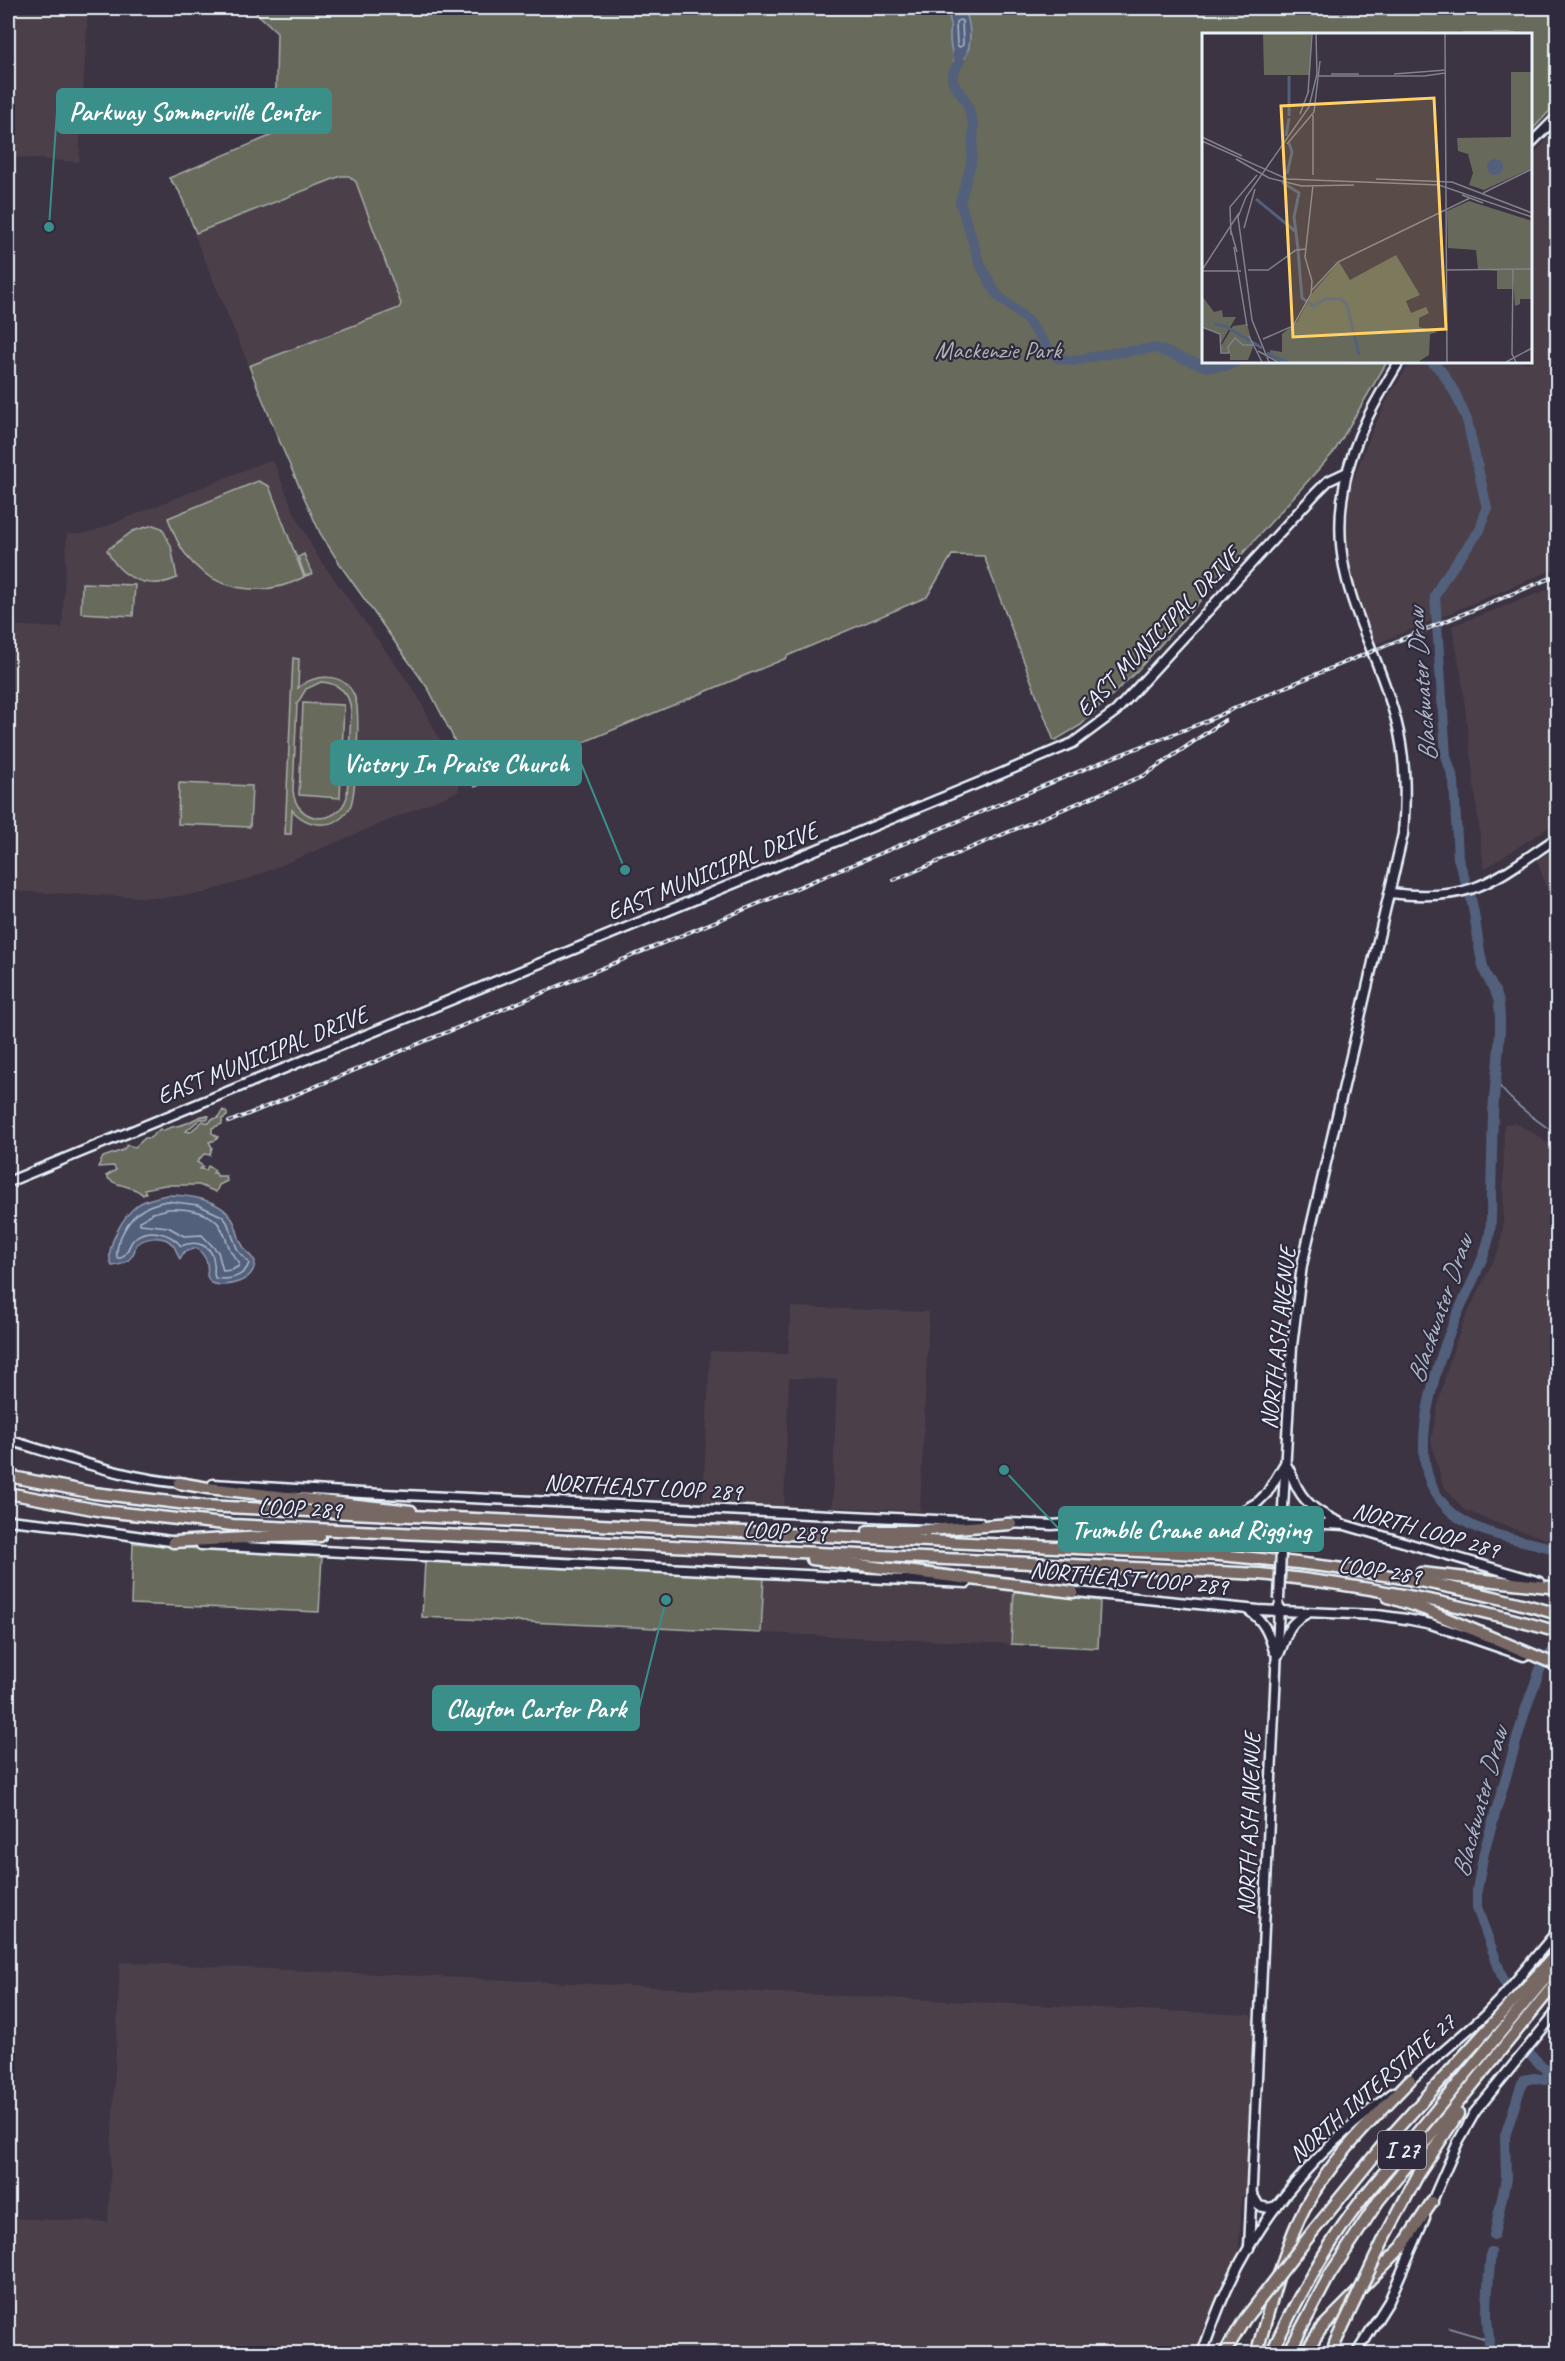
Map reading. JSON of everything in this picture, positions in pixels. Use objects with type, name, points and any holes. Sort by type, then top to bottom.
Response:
[{"type":"highway","name":"LOOP 289","points":[[8,1476],[94,1493],[204,1506],[1219,1555],[1341,1567],[1463,1589],[1557,1614]]},
{"type":"highway","points":[[179,1483],[480,1520]]},
{"type":"highway","name":"LOOP 289","points":[[8,1493],[96,1510],[180,1521],[486,1538],[1240,1573],[1311,1580],[1437,1601],[1557,1632]]},
{"type":"highway","points":[[676,1529],[745,1527],[914,1531],[1011,1524]]},
{"type":"highway","points":[[173,1542],[273,1537],[486,1538]]},
{"type":"highway","points":[[702,1548],[849,1563],[1073,1592]]},
{"type":"highway","points":[[1341,1567],[1379,1568],[1557,1588]]},
{"type":"highway","points":[[1311,1580],[1404,1602],[1557,1665]]},
{"type":"highway","points":[[1224,2354],[1245,2319],[1395,2131],[1557,1952]]},
{"type":"highway","name":"I 27","points":[[1270,2354],[1297,2300],[1341,2227],[1365,2193],[1557,1963]]},
{"type":"highway","name":"I 27","points":[[1288,2354],[1335,2268],[1378,2200],[1557,1980]]},
{"type":"highway","points":[[1331,2354],[1385,2238],[1431,2152],[1512,2036]]},
{"type":"highway","points":[[1256,2354],[1292,2237],[1304,2209],[1332,2167],[1410,2080]]},
{"type":"highway","points":[[1304,2354],[1321,2330],[1402,2247],[1432,2202]]},
{"type":"main road","points":[[1532,142],[1557,116]]},
{"type":"main road","name":"NORTH ASH AVENUE","points":[[1249,2248],[1292,1346],[1301,1274],[1403,834],[1406,786],[1404,762],[1391,703],[1355,611],[1346,581],[1340,528],[1342,497],[1347,472],[1361,428],[1398,363]]},
{"type":"main road","name":"EAST MUNICIPAL DRIVE","points":[[8,1182],[1073,742],[1097,727],[1116,711],[1315,494],[1328,481],[1347,472]]},
{"type":"main road","points":[[1390,893],[1436,896],[1479,888],[1557,837]]},
{"type":"main road","name":"NORTHEAST LOOP 289","points":[[8,1440],[122,1472],[179,1483],[1011,1524],[1060,1524],[1170,1516],[1230,1518],[1282,1524]]},
{"type":"main road","points":[[1230,1518],[1250,1508],[1267,1493],[1285,1463],[1302,1497],[1322,1514],[1345,1525]]},
{"type":"main road","name":"NORTHEAST LOOP 289","points":[[8,1520],[173,1542],[975,1584],[1278,1611]]},
{"type":"main road","name":"NORTH LOOP 289","points":[[1282,1524],[1345,1525],[1557,1588]]},
{"type":"main road","points":[[1245,1609],[1256,1616],[1266,1628],[1276,1660]]},
{"type":"main road","points":[[1278,1611],[1377,1615],[1431,1624],[1557,1665]]},
{"type":"main road","points":[[1276,1660],[1289,1626],[1309,1612]]},
{"type":"main road","name":"NORTH INTERSTATE 27","points":[[1202,2354],[1229,2284],[1249,2248],[1293,2185],[1325,2150],[1370,2110],[1410,2080],[1489,2011],[1557,1929]]},
{"type":"main road","points":[[1356,2354],[1398,2284],[1458,2142],[1475,2112],[1557,2010]]},
{"type":"main road","points":[[1251,2193],[1259,2206],[1269,2208],[1277,2206]]},
{"type":"shaded area","points":[[8,8],[88,8],[79,162],[8,157]]},
{"type":"shaded area","points":[[1557,127],[1557,568],[1376,644],[1354,587],[1346,546],[1349,491],[1370,436],[1390,394],[1410,363],[1532,363],[1532,157]]},
{"type":"shaded area","points":[[341,176],[349,176],[356,182],[401,304],[399,308],[249,366],[194,234]]},
{"type":"shaded area","points":[[266,461],[273,462],[275,465],[294,512],[316,554],[418,696],[443,746],[459,791],[246,880],[203,893],[161,898],[8,891],[8,625],[62,628],[67,534],[83,534],[102,528]]},
{"type":"shaded area","points":[[1557,586],[1557,822],[1484,869],[1461,674],[1452,626]]},
{"type":"shaded area","points":[[1557,848],[1557,920],[1537,860]]},
{"type":"shaded area","points":[[1515,1123],[1537,1135],[1557,1151],[1557,1542],[1507,1527],[1464,1510],[1443,1485],[1431,1441],[1450,1359],[1464,1321],[1500,1247],[1503,1228],[1504,1124]]},
{"type":"shaded area","points":[[791,1307],[929,1312],[920,1511],[832,1507],[837,1379],[789,1378],[784,1506],[703,1502],[710,1351],[788,1354]]},
{"type":"shaded area","points":[[764,1577],[1014,1590],[1011,1644],[761,1633]]},
{"type":"shaded area","points":[[120,1962],[1250,2015],[1255,2022],[1247,2195],[1242,2196],[1238,2259],[1199,2353],[8,2354],[8,2218],[108,2222]]},
{"type":"green space","name":"Mackenzie Park","points":[[251,8],[1557,8],[1557,103],[1532,130],[1532,33],[1202,33],[1202,363],[1386,363],[1334,452],[1137,671],[1081,725],[1054,741],[984,556],[952,555],[927,597],[787,656],[787,658],[475,787],[429,690],[320,533],[249,366],[399,308],[401,304],[356,182],[349,176],[341,176],[196,233],[179,191],[169,178],[275,134],[277,32]]},
{"type":"green space","points":[[258,481],[269,486],[304,577],[290,583],[259,589],[228,585],[214,579],[189,559],[182,550],[168,518]]},
{"type":"green space","points":[[153,525],[162,528],[171,546],[177,578],[166,582],[146,582],[127,575],[119,568],[107,550],[133,531]]},
{"type":"green space","points":[[304,554],[312,574],[305,576],[298,557]]},
{"type":"green space","points":[[82,583],[135,585],[133,616],[81,613]]},
{"type":"green space","points":[[293,658],[299,659],[298,688],[323,677],[340,680],[352,692],[357,709],[357,755],[352,800],[344,815],[338,820],[322,824],[306,820],[292,810],[291,834],[285,834]],"holes":[[[321,682],[342,690],[350,705],[347,797],[335,814],[317,818],[301,809],[295,801],[293,790],[297,704],[306,689]]]},
{"type":"green space","points":[[303,703],[344,705],[340,798],[299,795]]},
{"type":"green space","points":[[179,783],[252,786],[250,827],[178,824]]},
{"type":"green space","points":[[223,1110],[227,1116],[222,1119],[222,1124],[212,1128],[212,1133],[218,1137],[209,1142],[212,1147],[210,1155],[204,1154],[197,1162],[203,1166],[200,1169],[206,1170],[208,1166],[215,1170],[213,1173],[217,1176],[226,1176],[227,1181],[219,1185],[216,1192],[199,1185],[165,1185],[144,1189],[146,1193],[143,1195],[106,1176],[116,1170],[114,1166],[98,1167],[103,1157],[123,1150],[127,1145],[135,1147],[160,1129],[163,1131],[200,1117],[209,1116],[208,1119],[200,1119],[186,1131],[190,1132],[203,1121],[209,1123],[212,1119],[218,1118]]},
{"type":"green space","points":[[133,1543],[232,1552],[322,1556],[319,1612],[131,1604]]},
{"type":"green space","points":[[425,1561],[764,1577],[761,1633],[422,1617]]},
{"type":"green space","points":[[1014,1590],[1100,1601],[1098,1648],[1011,1644]]},
{"type":"water","points":[[946,8],[965,10],[969,24],[969,47],[959,66],[955,64],[952,51],[950,19]]},
{"type":"water","points":[[167,1195],[203,1200],[227,1212],[234,1222],[241,1243],[255,1261],[254,1268],[245,1279],[225,1285],[211,1283],[207,1276],[206,1260],[197,1248],[184,1252],[180,1259],[173,1245],[160,1238],[140,1242],[128,1260],[112,1266],[110,1251],[116,1232],[127,1216],[142,1202]]},
{"type":"waterway","name":"Blackwater Draw","points":[[957,55],[960,60],[952,76],[953,82],[967,103],[974,127],[971,164],[960,202],[980,264],[997,295],[1027,320],[1058,358],[1073,361],[1155,348],[1206,367],[1227,366],[1234,363]]},
{"type":"waterway","name":"Blackwater Draw","points":[[1433,363],[1442,372],[1455,393],[1467,420],[1487,508],[1480,530],[1442,582],[1435,596],[1446,756],[1454,781],[1458,858],[1467,886]]},
{"type":"waterway","name":"Blackwater Draw","points":[[1470,895],[1482,961],[1498,998],[1500,1017],[1493,1116],[1491,1227],[1482,1258],[1456,1317],[1435,1377],[1425,1423],[1426,1466],[1431,1484],[1441,1501],[1469,1524],[1485,1531],[1558,1550]]},
{"type":"waterway","points":[[1495,1078],[1514,1102],[1558,1136]]},
{"type":"waterway","name":"Blackwater Draw","points":[[1548,1657],[1558,1644]]},
{"type":"waterway","name":"Blackwater Draw","points":[[1504,1982],[1477,1908],[1477,1890],[1484,1852],[1526,1708],[1541,1667]]},
{"type":"waterway","name":"Blackwater Draw","points":[[1494,2235],[1506,2179],[1505,2136],[1523,2080],[1534,2078],[1545,2080],[1549,2073],[1531,2055]]},
{"type":"waterway","name":"Blackwater Draw","points":[[1488,2354],[1487,2307],[1491,2252]]},
{"type":"waterway","points":[[1449,2328],[1490,2340]]},
{"type":"railway","points":[[229,1122],[1558,575]]},
{"type":"railway","points":[[894,880],[1145,775],[1225,720]]},
{"type":"place","name":"Parkway Sommerville Center","points":[[49,227]]},
{"type":"place","name":"Victory In Praise Church","points":[[625,870]]},
{"type":"place","name":"Trumble Crane and Rigging","points":[[1004,1470]]},
{"type":"place","name":"Clayton Carter Park","points":[[666,1600]]}]
